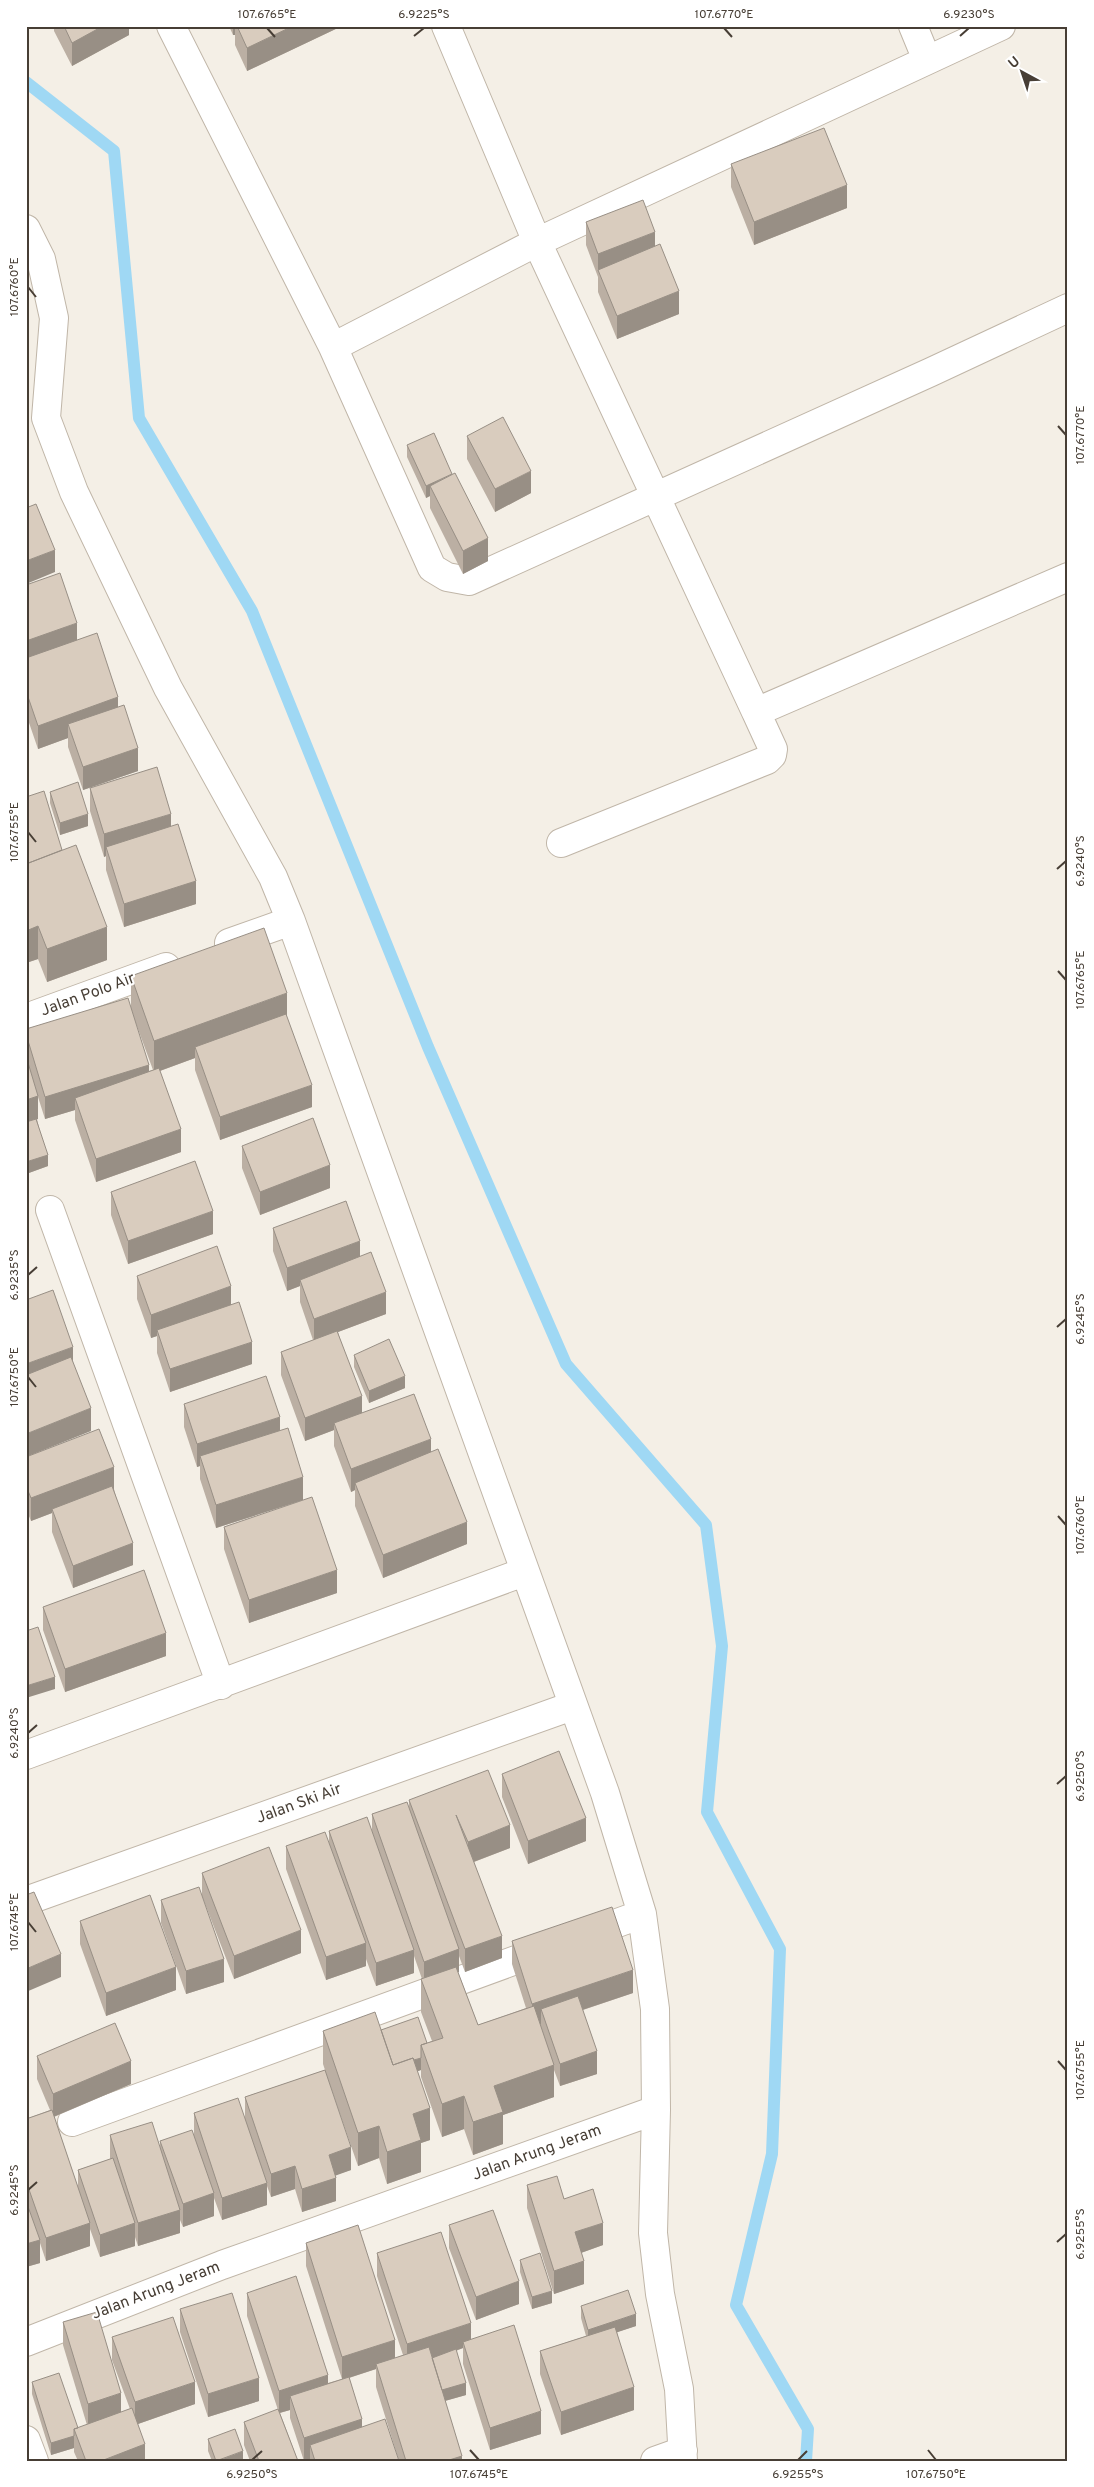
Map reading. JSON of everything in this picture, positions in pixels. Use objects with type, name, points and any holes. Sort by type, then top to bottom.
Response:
[{"type":"street","points":[[171,26],[333,347],[432,568],[447,577],[469,581],[1068,308]]},
{"type":"street","points":[[446,26],[537,242],[657,496],[773,750],[772,755],[767,760],[562,843]]},
{"type":"street","points":[[914,26],[927,60]]},
{"type":"street","points":[[333,347],[537,242],[1001,26]]},
{"type":"street","points":[[26,229],[41,259],[54,318],[36,421],[74,492],[168,688],[273,877],[291,920],[572,1706],[606,1793],[642,1914],[655,2009],[656,2110],[653,2233],[660,2294],[679,2389],[683,2456],[655,2461]]},
{"type":"street","points":[[756,712],[1068,577]]},
{"type":"street","name":"Jalan Polo Air","points":[[26,1018],[291,920]]},
{"type":"street","points":[[50,1210],[222,1684]]},
{"type":"street","points":[[26,1755],[524,1572]]},
{"type":"street","name":"Jalan Ski Air","points":[[26,1901],[572,1706]]},
{"type":"street","points":[[72,2122],[642,1914]]},
{"type":"street","name":"Jalan Arung Jeram","points":[[26,2342],[222,2265],[656,2110]]},
{"type":"building","points":[[64,26],[103,26],[72,43]]},
{"type":"building","points":[[237,26],[293,26],[247,48]]},
{"type":"building","points":[[824,128],[847,185],[754,222],[731,164]]},
{"type":"building","points":[[643,200],[655,232],[598,254],[586,222]]},
{"type":"building","points":[[660,244],[679,291],[617,316],[598,270]]},
{"type":"building","points":[[503,417],[531,471],[495,489],[467,436]]},
{"type":"building","points":[[434,433],[452,474],[426,486],[407,445]]},
{"type":"building","points":[[455,473],[488,538],[463,551],[430,486]]},
{"type":"building","points":[[36,504],[55,550],[26,561],[26,508]]},
{"type":"building","points":[[60,573],[77,623],[26,641],[26,585]]},
{"type":"building","points":[[97,633],[118,697],[38,726],[26,691],[26,658]]},
{"type":"building","points":[[124,705],[138,748],[83,767],[68,724]]},
{"type":"building","points":[[157,767],[171,814],[104,834],[90,788]]},
{"type":"building","points":[[78,782],[88,814],[60,823],[50,792]]},
{"type":"building","points":[[44,791],[62,850],[26,864],[26,797]]},
{"type":"building","points":[[178,824],[196,881],[124,904],[106,847]]},
{"type":"building","points":[[76,845],[107,927],[47,949],[38,926],[26,931],[26,864]]},
{"type":"building","points":[[264,928],[287,993],[154,1041],[131,976]]},
{"type":"building","points":[[128,998],[149,1065],[45,1097],[26,1029]]},
{"type":"building","points":[[286,1014],[312,1085],[220,1117],[195,1047]]},
{"type":"building","points":[[26,1056],[38,1096],[26,1100]]},
{"type":"building","points":[[159,1068],[181,1129],[96,1159],[75,1098]]},
{"type":"building","points":[[313,1118],[330,1165],[260,1192],[242,1146]]},
{"type":"building","points":[[36,1119],[48,1155],[26,1162],[26,1122]]},
{"type":"building","points":[[195,1161],[213,1211],[128,1241],[111,1192]]},
{"type":"building","points":[[346,1201],[360,1241],[287,1268],[273,1228]]},
{"type":"building","points":[[217,1246],[231,1286],[151,1315],[137,1276]]},
{"type":"building","points":[[371,1252],[386,1292],[314,1319],[300,1280]]},
{"type":"building","points":[[53,1290],[73,1347],[26,1364],[26,1300]]},
{"type":"building","points":[[239,1302],[252,1342],[170,1369],[157,1330]]},
{"type":"building","points":[[337,1331],[362,1396],[305,1418],[281,1352]]},
{"type":"building","points":[[389,1339],[405,1376],[369,1391],[354,1355]]},
{"type":"building","points":[[71,1357],[91,1408],[26,1434],[26,1375]]},
{"type":"building","points":[[266,1376],[280,1417],[197,1444],[184,1404]]},
{"type":"building","points":[[414,1394],[431,1439],[351,1469],[334,1423]]},
{"type":"building","points":[[288,1428],[303,1477],[216,1505],[200,1456]]},
{"type":"building","points":[[99,1429],[114,1467],[31,1498],[26,1486],[26,1457]]},
{"type":"building","points":[[438,1449],[467,1522],[383,1555],[355,1483]]},
{"type":"building","points":[[112,1486],[133,1543],[73,1566],[52,1509]]},
{"type":"building","points":[[312,1497],[337,1570],[249,1600],[224,1527]]},
{"type":"building","points":[[144,1570],[166,1633],[65,1669],[43,1607]]},
{"type":"building","points":[[38,1627],[55,1677],[26,1686],[26,1631]]},
{"type":"building","points":[[559,1751],[586,1818],[528,1841],[502,1774]]},
{"type":"building","points":[[488,1770],[510,1825],[468,1842],[456,1815],[502,1936],[465,1949],[409,1800]]},
{"type":"building","points":[[407,1802],[459,1949],[424,1962],[372,1814]]},
{"type":"building","points":[[367,1817],[414,1950],[376,1963],[329,1831]]},
{"type":"building","points":[[325,1832],[366,1943],[326,1957],[286,1846]]},
{"type":"building","points":[[269,1847],[301,1930],[234,1956],[202,1873]]},
{"type":"building","points":[[199,1887],[224,1959],[186,1971],[161,1900]]},
{"type":"building","points":[[34,1892],[61,1954],[26,1969],[26,1895]]},
{"type":"building","points":[[150,1895],[176,1967],[106,1993],[80,1921]]},
{"type":"building","points":[[612,1907],[633,1970],[532,2004],[512,1941]]},
{"type":"building","points":[[456,1967],[478,2025],[534,2006],[554,2065],[494,2086],[503,2112],[473,2122],[464,2096],[442,2104],[421,2045],[443,2038],[421,1979]]},
{"type":"building","points":[[578,1996],[597,2051],[560,2064],[541,2009]]},
{"type":"building","points":[[375,2012],[393,2065],[413,2058],[430,2108],[413,2114],[421,2140],[387,2152],[379,2126],[358,2133],[323,2031]]},
{"type":"building","points":[[418,2017],[427,2043],[421,2045],[421,2058],[414,2060],[413,2058],[393,2065],[381,2030]]},
{"type":"building","points":[[115,2023],[131,2061],[53,2094],[37,2056]]},
{"type":"building","points":[[325,2070],[351,2147],[329,2155],[336,2178],[302,2189],[295,2166],[271,2174],[245,2097]]},
{"type":"building","points":[[238,2098],[267,2183],[222,2198],[194,2113]]},
{"type":"building","points":[[52,2110],[90,2223],[46,2238],[26,2181],[26,2119]]},
{"type":"building","points":[[152,2122],[180,2210],[138,2223],[110,2135]]},
{"type":"building","points":[[192,2130],[214,2193],[183,2204],[160,2141]]},
{"type":"building","points":[[113,2158],[135,2223],[100,2235],[78,2170]]},
{"type":"building","points":[[557,2176],[564,2199],[593,2189],[603,2223],[575,2232],[584,2261],[554,2271],[527,2185]]},
{"type":"building","points":[[26,2201],[40,2240],[26,2244]]},
{"type":"building","points":[[493,2210],[519,2281],[476,2297],[449,2225]]},
{"type":"building","points":[[358,2225],[395,2340],[342,2357],[306,2243]]},
{"type":"building","points":[[441,2232],[471,2323],[407,2344],[377,2253]]},
{"type":"building","points":[[540,2253],[552,2291],[532,2297],[520,2260]]},
{"type":"building","points":[[296,2276],[328,2375],[279,2391],[247,2293]]},
{"type":"building","points":[[628,2290],[636,2314],[588,2330],[581,2306]]},
{"type":"building","points":[[232,2293],[259,2378],[208,2394],[180,2309]]},
{"type":"building","points":[[97,2312],[121,2393],[88,2404],[63,2322]]},
{"type":"building","points":[[173,2317],[195,2382],[135,2402],[112,2337]]},
{"type":"building","points":[[514,2325],[541,2411],[490,2428],[463,2342]]},
{"type":"building","points":[[615,2327],[634,2387],[561,2412],[540,2351]]},
{"type":"building","points":[[429,2347],[462,2456],[446,2461],[406,2461],[376,2364]]},
{"type":"building","points":[[456,2349],[466,2383],[442,2390],[432,2358]]},
{"type":"building","points":[[59,2373],[78,2428],[74,2429],[74,2436],[51,2443],[32,2382]]},
{"type":"building","points":[[349,2377],[362,2419],[304,2438],[290,2396]]},
{"type":"building","points":[[132,2408],[145,2444],[101,2461],[86,2461],[74,2429]]},
{"type":"building","points":[[278,2409],[298,2461],[259,2461],[244,2422]]},
{"type":"building","points":[[385,2419],[399,2461],[315,2461],[310,2445]]},
{"type":"building","points":[[235,2429],[243,2451],[216,2461],[208,2439]]},
{"type":"waterway","points":[[26,82],[114,151],[139,418],[252,611],[428,1047],[566,1364],[706,1525],[722,1646],[707,1812],[780,1949],[772,2154],[736,2305],[808,2429],[806,2461]]}]
